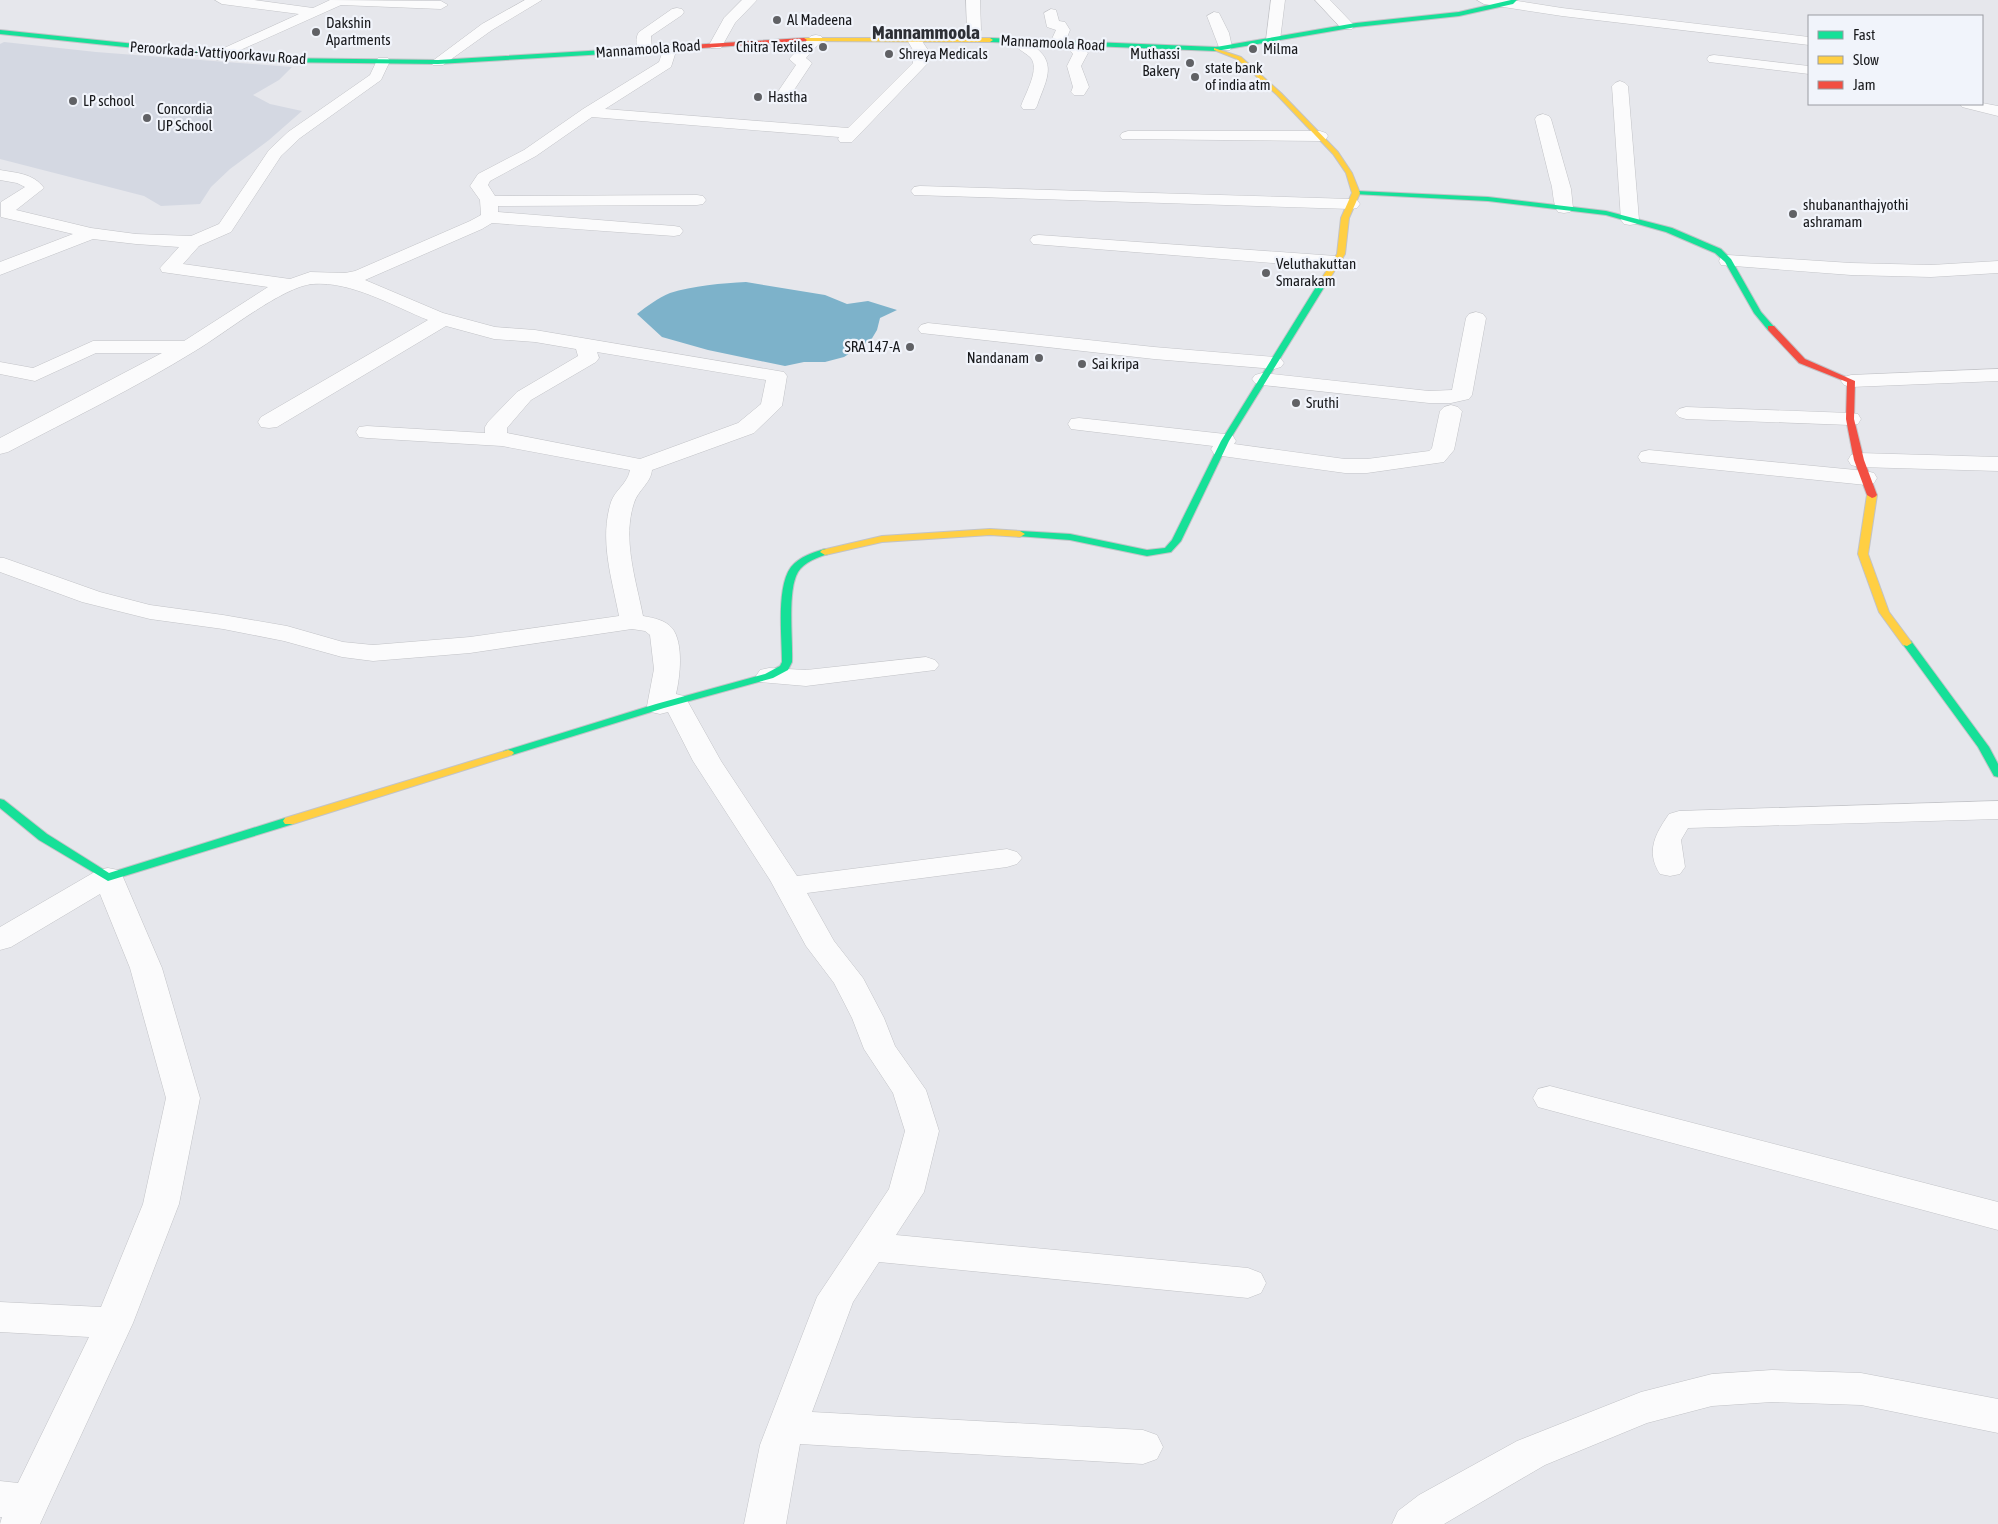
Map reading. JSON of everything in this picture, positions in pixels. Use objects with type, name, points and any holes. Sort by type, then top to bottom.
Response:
[{"type":"street","points":[[222,0],[315,12]]},
{"type":"street","points":[[438,62],[499,20],[534,0]]},
{"type":"street","points":[[716,45],[729,21],[750,0]]},
{"type":"street","points":[[971,39],[974,30],[973,0]]},
{"type":"street","points":[[1273,40],[1278,0]]},
{"type":"street","points":[[1322,0],[1347,26]]},
{"type":"street","points":[[1484,0],[1513,1],[1562,12],[1808,41]]},
{"type":"street","points":[[218,56],[339,1],[441,5]]},
{"type":"street","name":"Mannamoola Road","points":[[438,62],[816,39],[971,39],[1061,44],[1221,48],[1347,26],[1458,14],[1513,1]]},
{"type":"street","points":[[645,50],[644,35],[677,12]]},
{"type":"street","points":[[1051,13],[1052,24],[1060,25],[1063,30],[1061,44],[1074,46],[1081,53],[1074,66],[1081,87],[1079,92]]},
{"type":"street","points":[[0,940],[108,877],[667,704],[769,676],[784,668],[787,662],[789,586],[793,571],[814,555],[882,539],[990,532],[1070,537],[1147,553],[1168,550],[1176,542],[1224,445],[1341,254],[1345,218],[1354,199],[1344,163],[1320,136],[1239,58],[1221,48],[1222,33],[1214,16]]},
{"type":"street","name":"Peroorkada-Vattiyoorkavu Road","points":[[0,32],[271,60],[438,62]]},
{"type":"street","points":[[589,112],[849,136],[920,64],[922,54],[920,46],[914,38]]},
{"type":"street","points":[[783,96],[806,63],[796,59],[816,39]]},
{"type":"street","points":[[1019,42],[1040,60],[1041,68],[1037,86],[1029,106]]},
{"type":"street","points":[[489,209],[484,190],[478,186],[484,178],[530,153],[589,112],[666,64],[670,48]]},
{"type":"street","points":[[1714,58],[1808,70]]},
{"type":"street","points":[[288,284],[170,268],[193,242],[225,228],[275,153],[294,135],[376,77],[383,61]]},
{"type":"street","points":[[1620,86],[1630,220]]},
{"type":"street","points":[[1972,105],[1998,111]]},
{"type":"street","points":[[1542,119],[1562,189],[1564,208]]},
{"type":"street","points":[[1128,136],[1320,136]]},
{"type":"street","points":[[0,175],[25,180],[32,183],[35,188],[11,202],[3,214],[91,233],[136,239],[193,242]]},
{"type":"street","points":[[920,190],[1246,199],[1488,199],[1606,213],[1669,230],[1718,251],[1728,261],[1758,313],[1802,361],[1851,381],[1998,375]]},
{"type":"street","points":[[0,447],[105,394],[188,347],[288,284],[310,278],[345,279],[364,274],[489,209],[697,200]]},
{"type":"street","points":[[489,209],[674,231]]},
{"type":"street","points":[[0,269],[91,233]]},
{"type":"street","points":[[1039,240],[1336,262]]},
{"type":"street","points":[[1728,261],[1851,269],[1931,271],[1998,268]]},
{"type":"street","points":[[345,279],[444,319],[494,333],[535,336],[777,376],[772,406],[746,428],[641,466],[619,460],[502,440],[367,432]]},
{"type":"street","points":[[928,329],[1154,353],[1429,397],[1450,397],[1462,395],[1476,318]]},
{"type":"street","points":[[270,422],[444,319]]},
{"type":"street","points":[[502,440],[496,435],[496,427],[524,396],[589,358],[584,344]]},
{"type":"street","points":[[0,368],[35,374],[93,347],[188,347]]},
{"type":"street","points":[[1851,381],[1850,419],[1863,469],[1873,497],[1863,554],[1884,612],[1983,747],[1998,774]]},
{"type":"street","points":[[1079,424],[1224,445],[1345,466],[1367,466],[1436,458],[1443,450],[1451,411]]},
{"type":"street","points":[[1686,413],[1850,419]]},
{"type":"street","points":[[1649,457],[1863,469],[1998,464]]},
{"type":"street","points":[[632,622],[617,541],[618,520],[623,500],[640,477],[641,466]]},
{"type":"street","points":[[0,565],[91,597],[150,612],[223,622],[286,634],[342,649],[373,653],[470,645],[632,622],[652,625],[662,632],[668,656],[667,704],[692,729],[707,762],[726,788],[788,886],[821,946],[847,978],[868,1018],[880,1049],[909,1090],[922,1131],[906,1192],[836,1297],[780,1445],[765,1524]]},
{"type":"street","points":[[769,676],[806,678],[926,665]]},
{"type":"street","points":[[0,802],[43,837],[108,877],[146,968],[183,1098],[161,1204],[114,1324],[16,1508]]},
{"type":"street","points":[[1670,868],[1667,840],[1678,820],[1998,810]]},
{"type":"street","points":[[788,886],[1007,858]]},
{"type":"street","points":[[1550,1098],[1998,1216]]},
{"type":"street","points":[[869,1247],[1248,1283]]},
{"type":"street","points":[[0,1317],[114,1324]]},
{"type":"street","points":[[1413,1524],[1434,1508],[1531,1454],[1640,1408],[1712,1390],[1772,1386],[1861,1389],[1998,1416]]},
{"type":"street","points":[[787,1427],[1143,1447]]},
{"type":"shaded area","name":"Concordia UP School","points":[[4,42],[96,52],[292,67],[279,80],[253,95],[270,104],[302,111],[269,140],[230,169],[211,187],[200,204],[161,206],[144,196],[0,159],[0,44]]},
{"type":"water","points":[[746,282],[825,295],[847,304],[868,301],[897,310],[880,318],[877,330],[871,340],[844,357],[825,362],[804,362],[785,366],[708,350],[662,337],[637,314],[653,302],[670,293],[708,285]]},
{"type":"traffic: fast","points":[[990,40],[1216,49],[1356,25],[1459,14],[1511,3],[1514,0]]},
{"type":"traffic: fast","points":[[0,32],[271,60],[438,62],[673,48]]},
{"type":"traffic: fast","points":[[1356,193],[1488,199],[1606,213],[1669,230],[1718,251],[1728,261],[1758,313],[1771,328]]},
{"type":"traffic: fast","points":[[1020,534],[1070,537],[1147,553],[1168,550],[1176,541],[1225,441],[1324,281]]},
{"type":"traffic: fast","points":[[508,753],[660,706],[769,676],[784,668],[787,662],[787,602],[790,580],[795,568],[812,557],[825,552]]},
{"type":"traffic: fast","points":[[1907,643],[1983,747],[1998,774]]},
{"type":"traffic: fast","points":[[0,802],[43,837],[108,877],[289,821]]},
{"type":"traffic: slow","points":[[804,40],[990,40]]},
{"type":"traffic: slow","points":[[1216,49],[1239,58],[1279,94],[1336,153],[1349,173],[1356,193],[1345,218],[1341,254],[1324,281]]},
{"type":"traffic: slow","points":[[1872,495],[1863,554],[1884,612],[1907,643]]},
{"type":"traffic: slow","points":[[825,552],[882,539],[990,532],[1020,534]]},
{"type":"traffic: slow","points":[[289,821],[508,753]]},
{"type":"traffic: jam","points":[[673,48],[804,40]]},
{"type":"traffic: jam","points":[[1771,328],[1802,361],[1851,381],[1850,419],[1859,460],[1872,495]]},
{"type":"place","name":"Al Madeena","points":[[777,20]]},
{"type":"place","name":"Dakshin Apartments","points":[[316,32]]},
{"type":"place","name":"Chitra Textiles","points":[[823,47]]},
{"type":"place","name":"Milma","points":[[1253,49]]},
{"type":"place","name":"Shreya Medicals","points":[[889,54]]},
{"type":"place","name":"Muthassi Bakery","points":[[1190,63]]},
{"type":"place","name":"state bank of india atm","points":[[1195,77]]},
{"type":"place","name":"Hastha","points":[[758,97]]},
{"type":"place","name":"LP school","points":[[73,101]]},
{"type":"place","name":"Concordia UP School","points":[[147,118]]},
{"type":"place","name":"shubananthajyothi ashramam","points":[[1793,214]]},
{"type":"place","name":"Veluthakuttan Smarakam","points":[[1266,273]]},
{"type":"place","name":"SRA 147-A","points":[[910,347]]},
{"type":"place","name":"Nandanam","points":[[1039,358]]},
{"type":"place","name":"Sai kripa","points":[[1082,364]]},
{"type":"place","name":"Sruthi","points":[[1296,403]]},
{"type":"district","name":"Mannammoola","points":[[926,32]]}]
